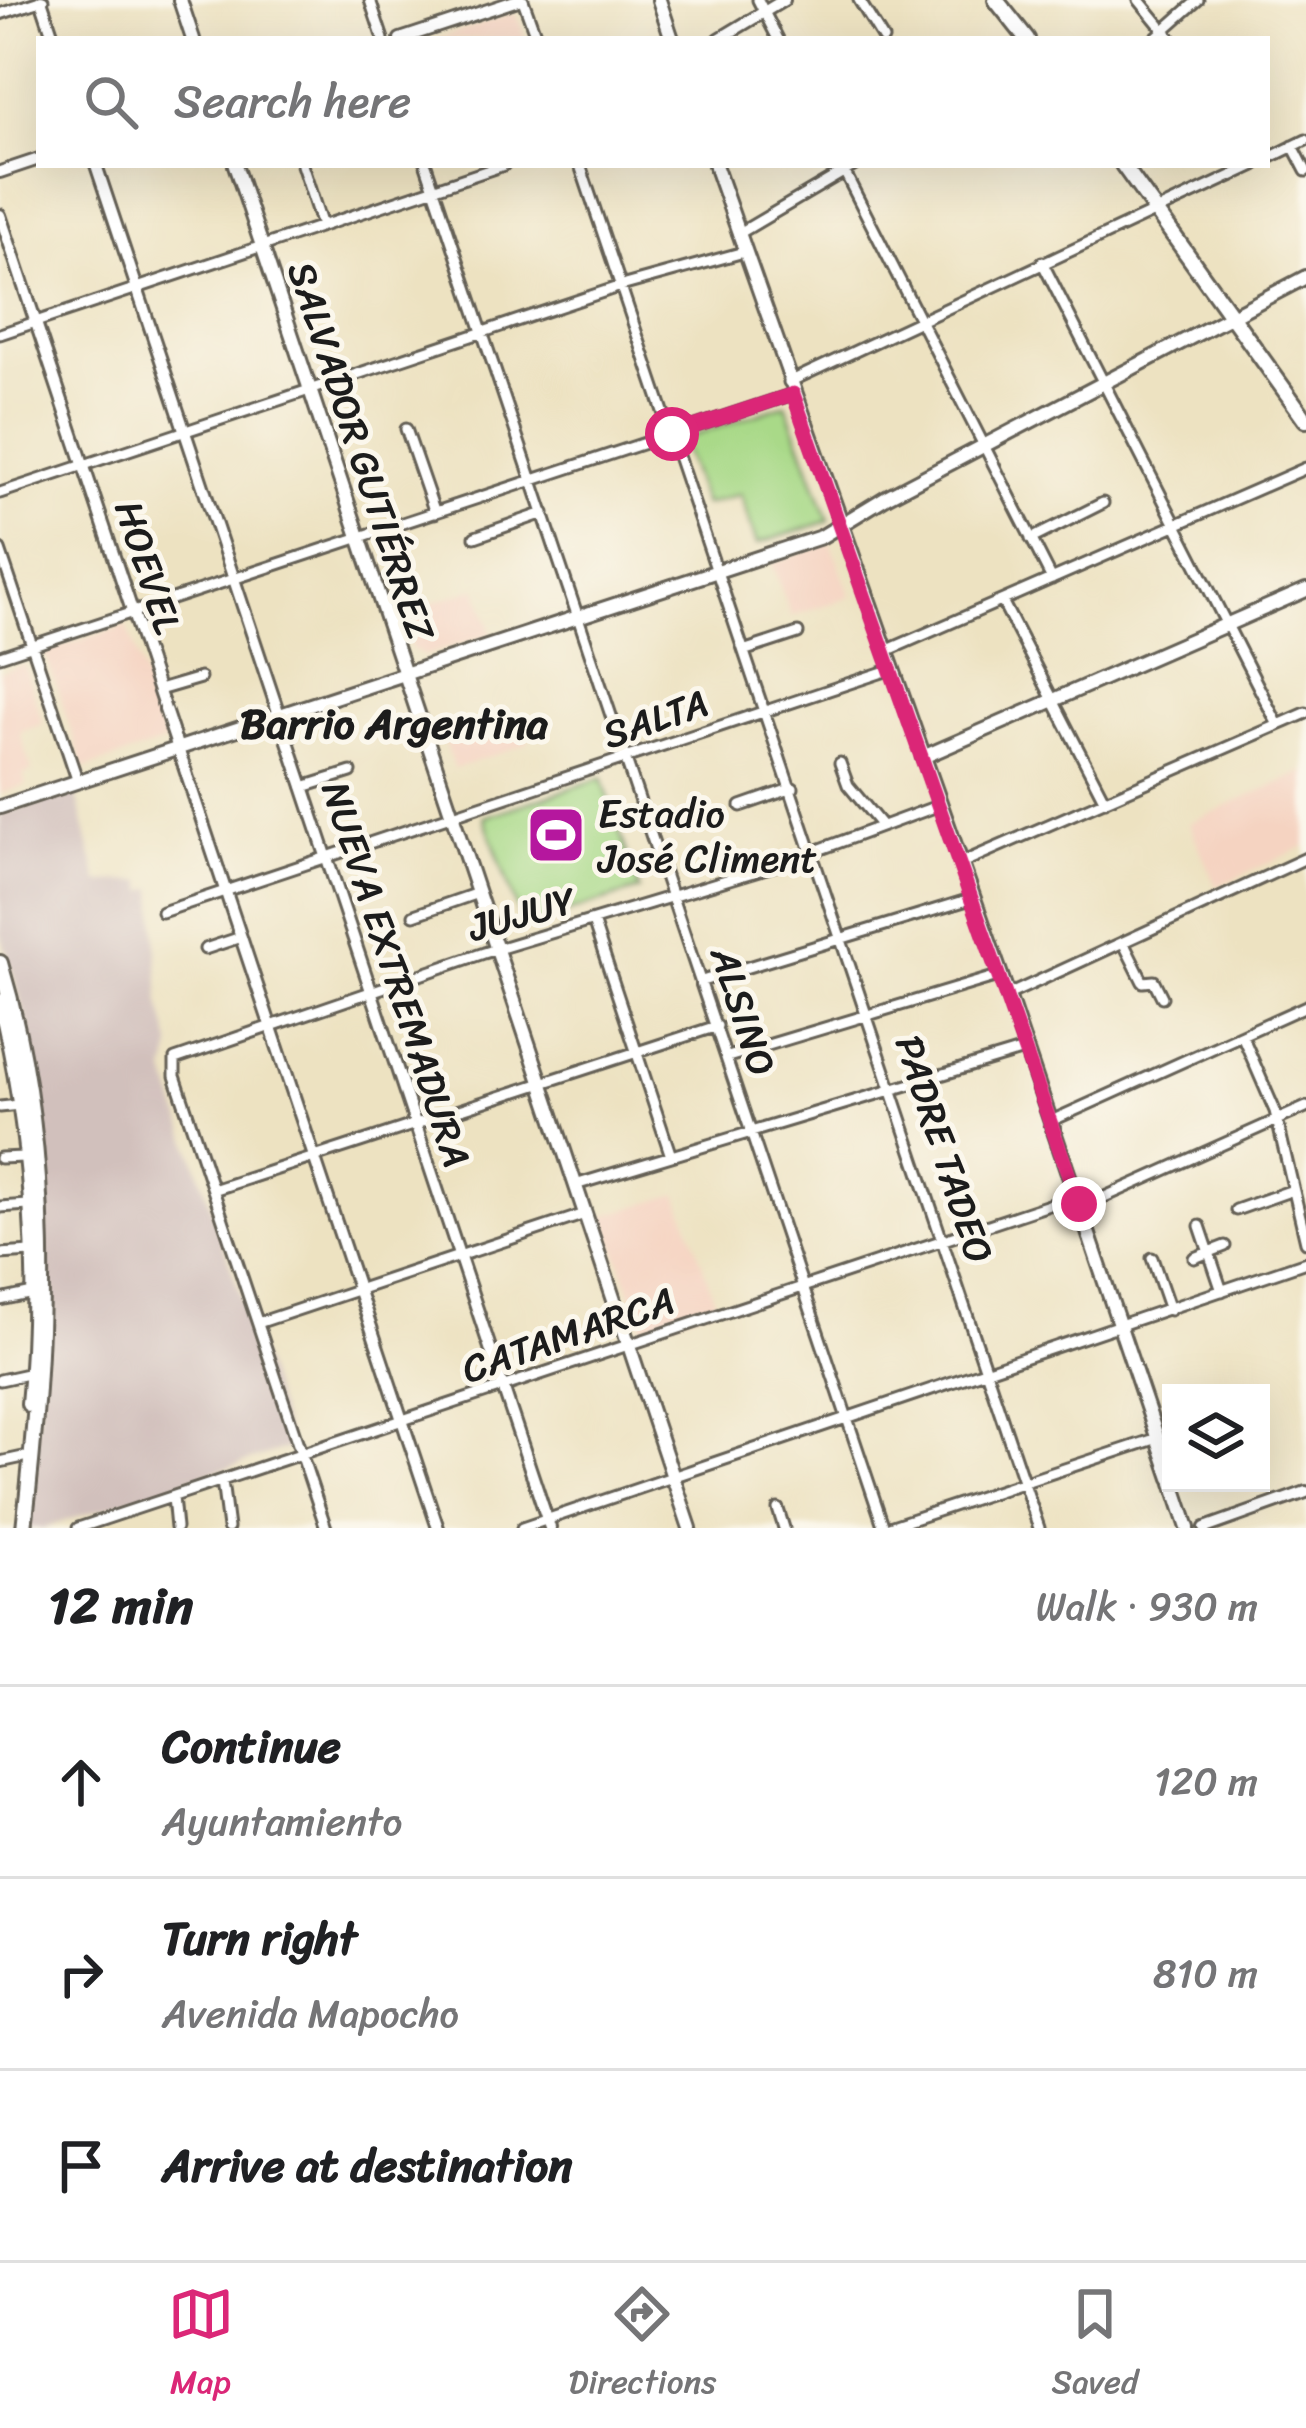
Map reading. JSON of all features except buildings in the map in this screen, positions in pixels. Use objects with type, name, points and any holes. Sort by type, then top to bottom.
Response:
[{"type":"main road","points":[[180,0],[193,36]]},
{"type":"main road","points":[[659,0],[671,36]]},
{"type":"main road","points":[[996,0],[1026,36]]},
{"type":"main road","name":"SALVADOR GUTIÉRREZ","points":[[236,168],[689,1528]]},
{"type":"main road","points":[[716,168],[1009,995],[1162,1450]]},
{"type":"main road","points":[[1126,168],[1306,420]]},
{"type":"main road","points":[[0,807],[821,536],[1306,277]]},
{"type":"main road","points":[[923,757],[1306,590]]},
{"type":"main road","points":[[0,963],[19,1105],[33,1293],[32,1373],[19,1528]]},
{"type":"main road","points":[[0,1001],[33,1131],[44,1324],[19,1528]]},
{"type":"main road","points":[[1176,1492],[1188,1528]]},
{"type":"street","points":[[0,14],[42,0],[53,36]]},
{"type":"street","points":[[370,0],[382,36]]},
{"type":"street","points":[[409,36],[521,0],[536,36]]},
{"type":"street","points":[[723,36],[761,6],[784,0]]},
{"type":"street","points":[[860,0],[881,36]]},
{"type":"street","points":[[1139,0],[1168,34],[1198,0]]},
{"type":"street","points":[[761,6],[776,36]]},
{"type":"street","points":[[1270,158],[1306,140]]},
{"type":"street","points":[[1293,146],[1306,171]]},
{"type":"street","points":[[0,172],[36,160]]},
{"type":"street","name":"NUEVA EXTREMADURA","points":[[97,168],[549,1524]]},
{"type":"street","points":[[303,168],[322,226]]},
{"type":"street","name":"ALSINO","points":[[427,168],[885,1528]]},
{"type":"street","points":[[0,334],[495,168]]},
{"type":"street","name":"PADRE TADEO","points":[[581,168],[1039,1528]]},
{"type":"street","points":[[738,234],[842,168],[1052,579]]},
{"type":"street","points":[[0,656],[672,434],[791,388],[919,320],[1248,168]]},
{"type":"street","name":"HOEVEL","points":[[0,215],[437,1528]]},
{"type":"street","points":[[0,493],[621,286],[744,252]]},
{"type":"street","points":[[1042,262],[1172,527],[1278,725]]},
{"type":"street","points":[[406,429],[435,513]]},
{"type":"street","points":[[886,651],[1306,468]]},
{"type":"street","points":[[1031,539],[1103,503]]},
{"type":"street","points":[[475,537],[544,513]]},
{"type":"street","points":[[0,550],[78,782]]},
{"type":"street","points":[[1002,601],[1105,801]]},
{"type":"street","points":[[746,650],[798,633]]},
{"type":"street","name":"SALTA","points":[[162,912],[892,670]]},
{"type":"street","points":[[159,691],[200,678]]},
{"type":"street","points":[[962,863],[1306,712]]},
{"type":"street","points":[[840,763],[848,785],[882,826]]},
{"type":"street","points":[[303,787],[351,772]]},
{"type":"street","points":[[741,806],[793,788]]},
{"type":"street","name":"JUJUY","points":[[213,1190],[175,1076],[178,1057],[371,990],[676,898],[940,805]]},
{"type":"street","points":[[1009,995],[1306,858]]},
{"type":"street","points":[[414,914],[478,893]]},
{"type":"street","points":[[702,981],[974,898]]},
{"type":"street","points":[[594,924],[671,1156]]},
{"type":"street","points":[[205,949],[241,937]]},
{"type":"street","points":[[1124,942],[1143,982],[1154,981],[1162,997]]},
{"type":"street","points":[[728,1057],[1001,975]]},
{"type":"street","points":[[1051,1120],[1306,1006]]},
{"type":"street","points":[[326,1528],[213,1190],[717,1025]]},
{"type":"street","points":[[1242,1035],[1276,1120],[1306,1242]]},
{"type":"street","points":[[575,1184],[1027,1049]]},
{"type":"street","points":[[0,1107],[19,1105]]},
{"type":"street","name":"CATAMARCA","points":[[78,1528],[943,1240],[1078,1202],[1306,1106]]},
{"type":"street","points":[[0,1158],[24,1157]]},
{"type":"street","points":[[1235,1210],[1293,1190]]},
{"type":"street","points":[[0,1207],[28,1205]]},
{"type":"street","points":[[258,1323],[585,1214]]},
{"type":"street","points":[[1200,1226],[1222,1291]]},
{"type":"street","points":[[1194,1258],[1225,1246]]},
{"type":"street","points":[[0,1254],[31,1252]]},
{"type":"street","points":[[1152,1258],[1170,1310]]},
{"type":"street","points":[[522,1528],[549,1524],[1306,1262]]},
{"type":"street","points":[[0,1300],[33,1293]]},
{"type":"street","points":[[0,1380],[32,1373]]},
{"type":"street","points":[[885,1528],[1158,1438]]},
{"type":"street","points":[[0,1462],[23,1457]]},
{"type":"street","points":[[223,1481],[228,1528]]},
{"type":"street","points":[[1204,1528],[1306,1492]]},
{"type":"street","points":[[172,1497],[176,1528]]},
{"type":"street","points":[[778,1509],[784,1528]]},
{"type":"shaded area","points":[[515,13],[525,36],[444,36]]},
{"type":"shaded area","points":[[831,543],[851,597],[791,616],[772,563]]},
{"type":"shaded area","points":[[477,588],[492,634],[424,656],[412,649],[401,613]]},
{"type":"shaded area","points":[[127,625],[166,742],[84,769],[45,652]]},
{"type":"shaded area","points":[[24,664],[43,724],[20,732],[32,771],[23,775],[26,785],[0,794],[0,672]]},
{"type":"shaded area","points":[[519,716],[529,743],[454,769],[445,742]]},
{"type":"shaded area","points":[[1306,771],[1306,846],[1216,887],[1189,823]]},
{"type":"shaded area","points":[[76,791],[98,882],[143,881],[145,891],[154,888],[160,1003],[172,1047],[166,1073],[291,1447],[44,1528],[26,1528],[48,1319],[38,1103],[29,1029],[0,932],[0,814]]},
{"type":"shaded area","points":[[678,1194],[717,1306],[644,1330],[604,1216]]},
{"type":"green space","points":[[786,404],[829,521],[757,544],[740,494],[704,505],[681,440]]},
{"type":"green space","name":"Estadio José Climent","points":[[602,778],[639,890],[523,926],[484,817]]},
{"type":"place","name":"Estadio José Climent","points":[[556,835]]},
{"type":"district","name":"Barrio Argentina","points":[[394,723]]},
{"type":"route","points":[[672,434],[793,394],[1079,1204]]}]
